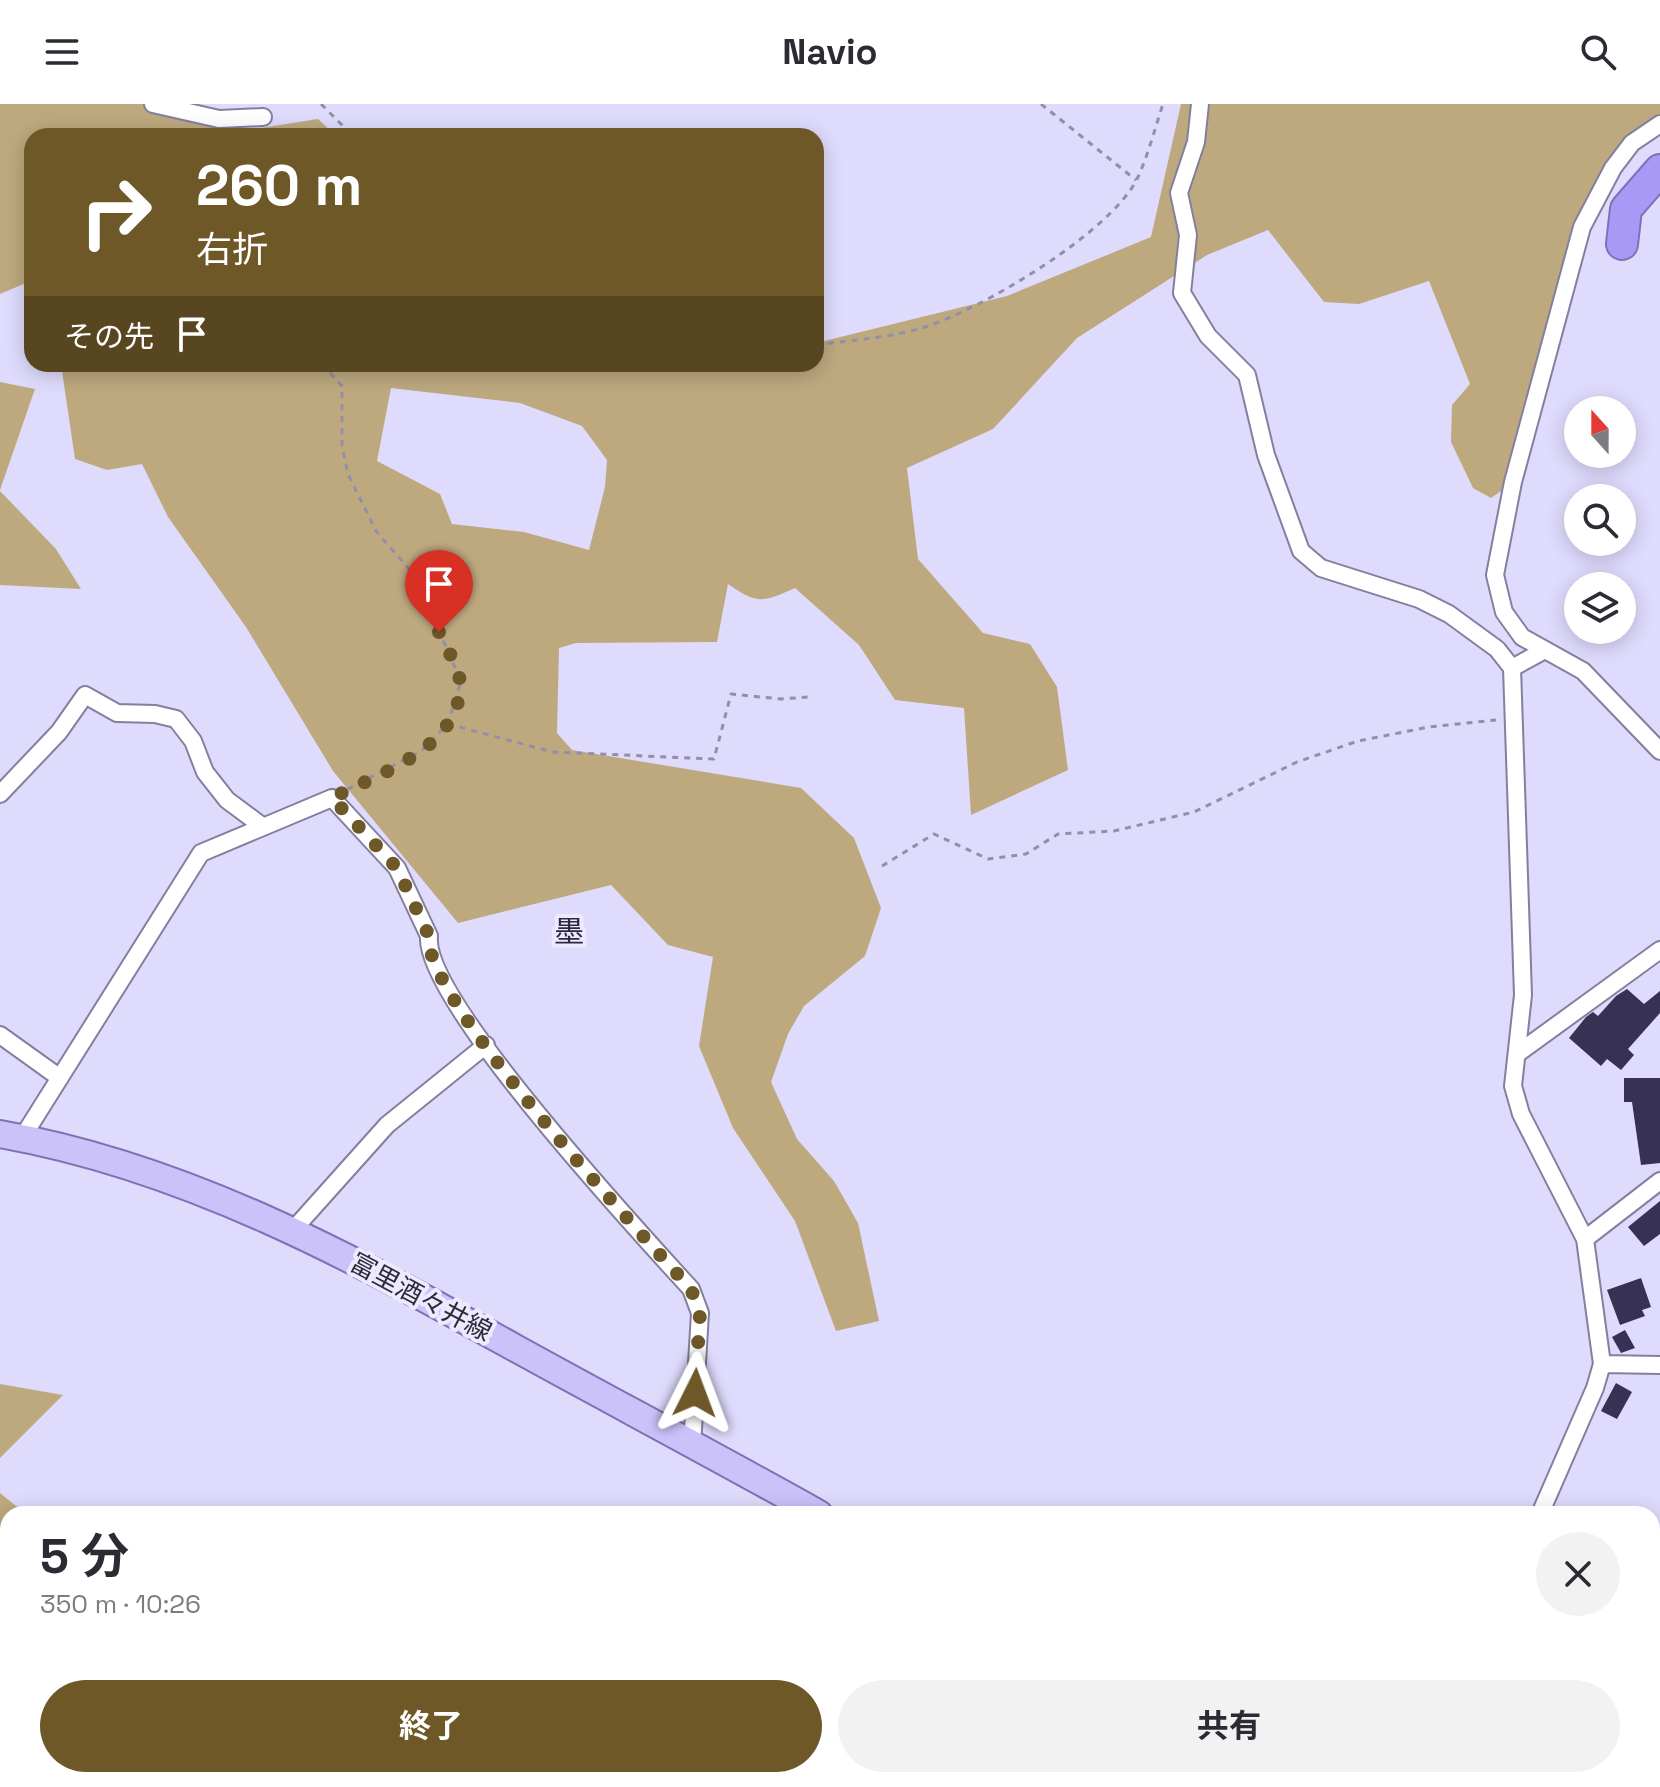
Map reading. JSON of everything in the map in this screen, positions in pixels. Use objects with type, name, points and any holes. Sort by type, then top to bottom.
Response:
[{"type":"highway","points":[[1622,244],[1626,209],[1660,170]]},
{"type":"main road","name":"富里酒々井線","points":[[11,1136],[180,1184],[293,1230],[443,1308],[804,1506]]},
{"type":"street","points":[[153,104],[219,119],[263,117]]},
{"type":"street","points":[[1200,104],[1196,142],[1179,193],[1188,235],[1182,293],[1208,336],[1247,375],[1266,455],[1301,551],[1321,568],[1419,599],[1449,614],[1497,649],[1512,668],[1516,719],[1518,920],[1523,995],[1513,1086],[1521,1114],[1585,1239],[1602,1364],[1595,1388],[1543,1506]]},
{"type":"street","points":[[1660,124],[1632,143],[1613,168],[1582,227],[1497,555],[1495,575],[1504,612],[1522,637],[1583,671],[1660,751]]},
{"type":"street","points":[[1512,668],[1543,651]]},
{"type":"street","points":[[0,794],[59,732],[85,695],[117,713],[155,714],[176,719],[193,741],[205,772],[227,800],[262,826]]},
{"type":"street","points":[[11,1136],[60,1078],[201,853],[332,798],[397,868],[429,936],[428,944],[443,977],[486,1045],[572,1156],[691,1289],[700,1313],[692,1446]]},
{"type":"street","points":[[1517,1054],[1659,953]]},
{"type":"street","points":[[0,1035],[60,1078]]},
{"type":"street","points":[[293,1230],[387,1125],[486,1045]]},
{"type":"street","points":[[1585,1239],[1660,1181]]},
{"type":"street","points":[[1602,1364],[1660,1365]]},
{"type":"path","points":[[321,104],[345,128]]},
{"type":"path","points":[[1041,104],[1136,180]]},
{"type":"path","points":[[824,344],[923,328],[962,313],[1085,238],[1111,215],[1136,180],[1163,104]]},
{"type":"path","points":[[329,372],[342,386],[342,446],[363,510],[415,576],[461,681],[448,724],[421,751],[332,798]]},
{"type":"path","points":[[448,724],[553,752],[714,759],[731,694],[808,697]]},
{"type":"path","points":[[882,866],[934,834],[988,859],[1026,854],[1058,834],[1114,831],[1194,812],[1297,762],[1358,741],[1429,727],[1516,719]]},
{"type":"shaded area","points":[[0,104],[165,104],[242,128],[24,128],[24,284],[0,294]]},
{"type":"shaded area","points":[[1181,104],[1660,104],[1660,114],[1627,138],[1607,163],[1507,487],[1491,498],[1473,488],[1451,442],[1452,405],[1470,384],[1429,281],[1359,304],[1324,302],[1268,230],[1207,255],[1077,338],[993,429],[907,468],[918,559],[983,633],[1030,644],[1057,687],[1068,770],[971,815],[964,708],[895,700],[859,645],[795,588],[761,599],[728,584],[717,642],[576,643],[559,648],[557,733],[572,750],[801,788],[854,838],[881,908],[865,956],[804,1006],[788,1034],[771,1082],[797,1139],[834,1181],[858,1223],[879,1321],[836,1331],[795,1221],[733,1128],[699,1046],[713,957],[668,945],[611,885],[458,923],[333,771],[246,627],[168,517],[142,464],[107,470],[75,459],[62,372],[824,372],[824,341],[1007,296],[1151,237]],"holes":[[[391,388],[520,403],[582,426],[607,460],[605,487],[589,550],[524,532],[452,524],[440,494],[377,461]]]},
{"type":"shaded area","points":[[318,119],[328,128],[261,128]]},
{"type":"shaded area","points":[[0,382],[35,389],[0,490]]},
{"type":"shaded area","points":[[0,491],[56,549],[81,589],[0,585]]},
{"type":"shaded area","points":[[0,1384],[63,1395],[0,1458]]},
{"type":"shaded area","points":[[0,1493],[16,1506],[0,1506]]},
{"type":"building","points":[[1627,989],[1644,1004],[1660,991],[1660,1013],[1628,1049],[1634,1055],[1621,1070],[1607,1059],[1601,1066],[1569,1038],[1586,1017],[1593,1012],[1598,1016]]},
{"type":"building","points":[[1624,1078],[1660,1078],[1660,1163],[1641,1165],[1632,1102],[1624,1102]]},
{"type":"building","points":[[1660,1201],[1660,1234],[1644,1246],[1628,1227]]},
{"type":"building","points":[[1641,1278],[1651,1307],[1642,1310],[1645,1316],[1620,1325],[1607,1290]]},
{"type":"building","points":[[1625,1330],[1635,1348],[1621,1353],[1612,1337]]},
{"type":"building","points":[[1616,1383],[1632,1392],[1617,1419],[1601,1411]]},
{"type":"district","name":"墨","points":[[569,931]]},
{"type":"route","points":[[439,632],[461,681],[457,705],[448,724],[421,751],[332,798],[397,868],[429,936],[428,944],[443,977],[516,1088],[572,1156],[691,1289],[700,1313],[695,1393]]}]
